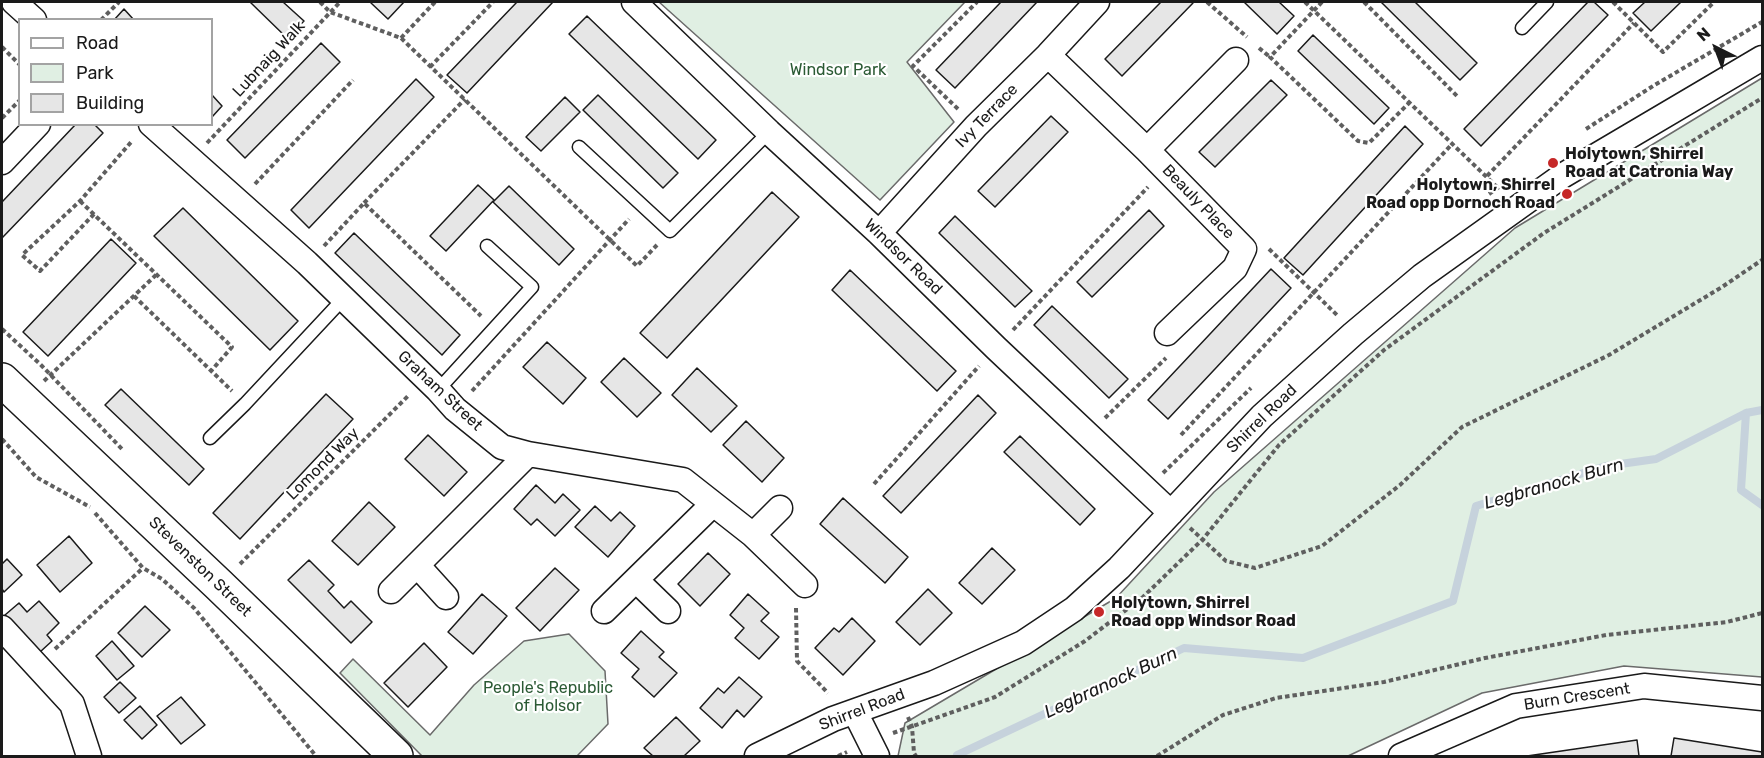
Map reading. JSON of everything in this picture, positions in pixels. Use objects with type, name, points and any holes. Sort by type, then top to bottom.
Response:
[{"type":"main road","name":"Stevenston Street","points":[[13,391],[396,756]]},
{"type":"street","points":[[14,2],[32,18]]},
{"type":"street","name":"Windsor Road","points":[[634,2],[1171,513]]},
{"type":"street","name":"Ivy Terrace","points":[[879,233],[976,126],[1048,55],[1097,2]]},
{"type":"street","name":"Beauly Place","points":[[1048,55],[1148,150],[1244,249],[1235,268],[1167,333]]},
{"type":"street","name":"Shirrel Road","points":[[757,756],[833,719],[934,683],[1023,642],[1074,609],[1119,568],[1262,416],[1422,276],[1562,176],[1762,58]]},
{"type":"street","name":"Beauly Place","points":[[1148,150],[1236,60]]},
{"type":"street","points":[[2,162],[36,126]]},
{"type":"street","name":"Graham Street","points":[[145,129],[191,160],[307,263],[432,384],[455,410],[502,447],[528,454],[683,480],[753,535],[805,585]]},
{"type":"street","points":[[391,591],[528,454]]},
{"type":"street","points":[[604,611],[713,504]]},
{"type":"street","points":[[753,535],[780,508]]},
{"type":"street","points":[[417,565],[446,597]]},
{"type":"street","points":[[636,580],[669,611]]},
{"type":"street","points":[[2,628],[72,704],[88,756]]},
{"type":"street","name":"Burn Crescent","points":[[1401,756],[1516,706],[1644,686],[1762,698]]},
{"type":"street","points":[[850,714],[874,749]]},
{"type":"lane","points":[[1522,28],[1547,2]]},
{"type":"lane","points":[[579,147],[670,231],[769,132]]},
{"type":"lane","points":[[432,384],[494,329],[532,287],[487,246]]},
{"type":"lane","points":[[210,438],[344,298]]},
{"type":"path","points":[[103,18],[119,2]]},
{"type":"path","points":[[320,2],[330,12],[401,38],[637,266],[670,231]]},
{"type":"path","name":"Lubnaig Walk","points":[[191,160],[340,2]]},
{"type":"path","points":[[401,38],[435,2]]},
{"type":"path","points":[[430,67],[493,2]]},
{"type":"path","points":[[976,126],[914,66],[977,2]]},
{"type":"path","points":[[1207,2],[1358,141],[1369,143],[1410,102]]},
{"type":"path","points":[[1305,2],[1497,188]]},
{"type":"path","points":[[1269,57],[1322,2]]},
{"type":"path","points":[[1364,2],[1457,96]]},
{"type":"path","points":[[1613,2],[1662,52],[1714,2]]},
{"type":"path","points":[[1487,176],[1634,23]]},
{"type":"path","points":[[2,47],[18,63]]},
{"type":"path","points":[[237,202],[353,80]]},
{"type":"path","points":[[838,756],[874,749],[912,727],[995,697],[1085,641],[1143,597],[1203,538],[1279,445],[1384,350],[1544,233],[1762,98]]},
{"type":"path","points":[[307,263],[465,99]]},
{"type":"path","points":[[2,118],[18,102]]},
{"type":"path","points":[[94,214],[40,271],[22,255],[80,201],[145,129]]},
{"type":"path","points":[[1181,435],[1453,143]]},
{"type":"path","points":[[874,484],[996,348],[1166,169]]},
{"type":"path","points":[[80,201],[232,347],[211,371]]},
{"type":"path","points":[[364,203],[494,329]]},
{"type":"path","points":[[455,410],[642,205]]},
{"type":"path","points":[[1171,513],[1203,538],[1226,561],[1255,568],[1322,546],[1400,485],[1462,428],[1609,354],[1722,287],[1762,260]]},
{"type":"path","points":[[13,391],[50,375],[157,274]]},
{"type":"path","points":[[134,296],[245,404]]},
{"type":"path","points":[[1108,415],[1166,358],[1167,333]]},
{"type":"path","name":"Lomond Way","points":[[237,567],[432,384]]},
{"type":"path","points":[[2,439],[36,477],[91,508],[143,568],[162,579],[194,608],[316,756]]},
{"type":"path","points":[[39,667],[58,646],[143,568]]},
{"type":"path","points":[[805,585],[796,599],[797,661],[850,714]]},
{"type":"path","points":[[1156,756],[1223,715],[1275,698],[1384,682],[1485,658],[1606,635],[1727,622],[1762,613]]},
{"type":"path","points":[[912,727],[916,756]]},
{"type":"green space","name":"Windsor Park","points":[[659,2],[965,2],[907,62],[954,122],[880,200]]},
{"type":"green space","points":[[1762,78],[1762,677],[1624,666],[1482,693],[1348,756],[898,756],[905,723],[1116,598],[1214,492],[1515,228]]},
{"type":"green space","name":"People's Republic of Holsor","points":[[569,634],[605,671],[608,724],[577,756],[422,756],[340,673],[353,659],[430,735],[474,685],[524,641]]},
{"type":"building","points":[[250,2],[283,2],[304,21],[287,38]]},
{"type":"building","points":[[372,2],[404,2],[388,19]]},
{"type":"building","points":[[517,2],[553,2],[467,93],[447,75]]},
{"type":"building","points":[[1001,2],[1037,2],[955,88],[936,70]]},
{"type":"building","points":[[1161,2],[1193,3],[1122,76],[1105,59]]},
{"type":"building","points":[[1244,2],[1279,2],[1294,16],[1277,34]]},
{"type":"building","points":[[1381,2],[1415,2],[1477,63],[1460,80]]},
{"type":"building","points":[[1588,2],[1594,2],[1608,15],[1481,146],[1464,129]]},
{"type":"building","points":[[1645,2],[1681,2],[1651,31],[1633,13]]},
{"type":"building","points":[[124,9],[132,18],[116,18]]},
{"type":"building","points":[[587,16],[716,140],[698,159],[569,34]]},
{"type":"building","points":[[1313,35],[1389,108],[1374,124],[1298,51]]},
{"type":"building","points":[[321,43],[340,62],[245,158],[227,140]]},
{"type":"building","points":[[416,79],[434,97],[309,228],[291,210]]},
{"type":"building","points":[[1271,80],[1287,95],[1215,167],[1199,152]]},
{"type":"building","points":[[598,95],[678,173],[663,188],[583,110]]},
{"type":"building","points":[[213,96],[222,106],[213,116]]},
{"type":"building","points":[[565,97],[580,112],[541,151],[526,137]]},
{"type":"building","points":[[1051,116],[1068,132],[995,207],[978,191]]},
{"type":"building","points":[[74,126],[96,126],[103,133],[2,238],[2,202]]},
{"type":"building","points":[[1405,126],[1423,144],[1303,275],[1284,258]]},
{"type":"building","points":[[478,185],[494,200],[446,251],[430,236]]},
{"type":"building","points":[[509,186],[574,249],[559,265],[493,202]]},
{"type":"building","points":[[772,192],[799,217],[667,358],[640,333]]},
{"type":"building","points":[[183,208],[298,321],[270,350],[154,236]]},
{"type":"building","points":[[1149,210],[1164,226],[1092,297],[1077,282]]},
{"type":"building","points":[[955,216],[1032,291],[1015,307],[939,233]]},
{"type":"building","points":[[354,233],[460,335],[442,355],[335,253]]},
{"type":"building","points":[[111,239],[136,263],[48,356],[23,332]]},
{"type":"building","points":[[1271,269],[1291,288],[1168,419],[1148,400]]},
{"type":"building","points":[[850,270],[956,371],[937,391],[832,290]]},
{"type":"building","points":[[1052,306],[1128,379],[1109,398],[1034,325]]},
{"type":"building","points":[[547,342],[586,378],[563,404],[523,367]]},
{"type":"building","points":[[624,358],[661,393],[637,417],[601,382]]},
{"type":"building","points":[[697,368],[737,406],[711,432],[672,395]]},
{"type":"building","points":[[121,389],[204,469],[189,485],[105,405]]},
{"type":"building","points":[[326,394],[353,419],[240,539],[213,513]]},
{"type":"building","points":[[978,395],[996,413],[901,513],[883,496]]},
{"type":"building","points":[[746,421],[784,458],[762,482],[723,445]]},
{"type":"building","points":[[428,435],[467,472],[444,496],[405,459]]},
{"type":"building","points":[[1020,436],[1095,509],[1080,525],[1004,452]]},
{"type":"building","points":[[536,485],[555,503],[563,494],[580,510],[555,536],[537,519],[531,525],[514,509]]},
{"type":"building","points":[[843,498],[908,557],[885,583],[820,524]]},
{"type":"building","points":[[369,502],[395,527],[358,565],[332,541]]},
{"type":"building","points":[[595,506],[611,521],[620,512],[635,526],[608,557],[575,527]]},
{"type":"building","points":[[69,536],[92,563],[60,592],[37,565]]},
{"type":"building","points":[[992,548],[1015,570],[982,604],[959,583]]},
{"type":"building","points":[[708,553],[730,574],[700,606],[678,584]]},
{"type":"building","points":[[7,559],[22,575],[4,592],[2,564]]},
{"type":"building","points":[[309,560],[334,585],[328,591],[344,608],[351,601],[372,622],[351,643],[288,580]]},
{"type":"building","points":[[555,568],[579,590],[540,631],[516,608]]},
{"type":"building","points":[[928,589],[952,613],[920,645],[896,622]]},
{"type":"building","points":[[482,594],[507,616],[473,654],[448,632]]},
{"type":"building","points":[[748,594],[769,613],[761,621],[779,637],[759,659],[735,638],[744,628],[730,615]]},
{"type":"building","points":[[39,601],[59,623],[47,635],[52,641],[40,652],[5,615],[19,603],[27,612]]},
{"type":"building","points":[[145,606],[170,630],[142,657],[118,633]]},
{"type":"building","points":[[852,618],[875,641],[843,675],[815,648],[834,628],[839,632]]},
{"type":"building","points":[[641,631],[664,652],[659,657],[677,673],[654,697],[632,677],[639,669],[621,653]]},
{"type":"building","points":[[112,641],[134,666],[117,680],[96,656]]},
{"type":"building","points":[[424,643],[447,667],[408,707],[384,683]]},
{"type":"building","points":[[739,677],[762,697],[744,717],[737,710],[722,728],[700,708],[718,688],[724,693]]},
{"type":"building","points":[[120,682],[136,698],[119,713],[104,697]]},
{"type":"building","points":[[181,697],[205,725],[181,744],[157,716]]},
{"type":"building","points":[[140,706],[157,725],[142,739],[124,720]]},
{"type":"building","points":[[676,717],[700,741],[684,756],[653,756],[644,748]]},
{"type":"building","points":[[1674,738],[1762,752],[1762,756],[1671,756]]},
{"type":"building","points":[[1637,740],[1639,756],[1527,756]]},
{"type":"waterway","name":"Legbranock Burn","points":[[1746,413],[1762,410]]},
{"type":"waterway","name":"Legbranock Burn","points":[[957,755],[1184,648],[1303,658],[1453,601],[1476,506],[1606,466],[1656,459],[1746,413],[1741,490],[1762,505]]},
{"type":"place","name":"Holytown, Shirrel Road at Catronia Way","points":[[1553,163]]},
{"type":"place","name":"Holytown, Shirrel Road opp Dornoch Road","points":[[1567,194]]},
{"type":"place","name":"Holytown, Shirrel Road opp Windsor Road","points":[[1099,612]]}]
